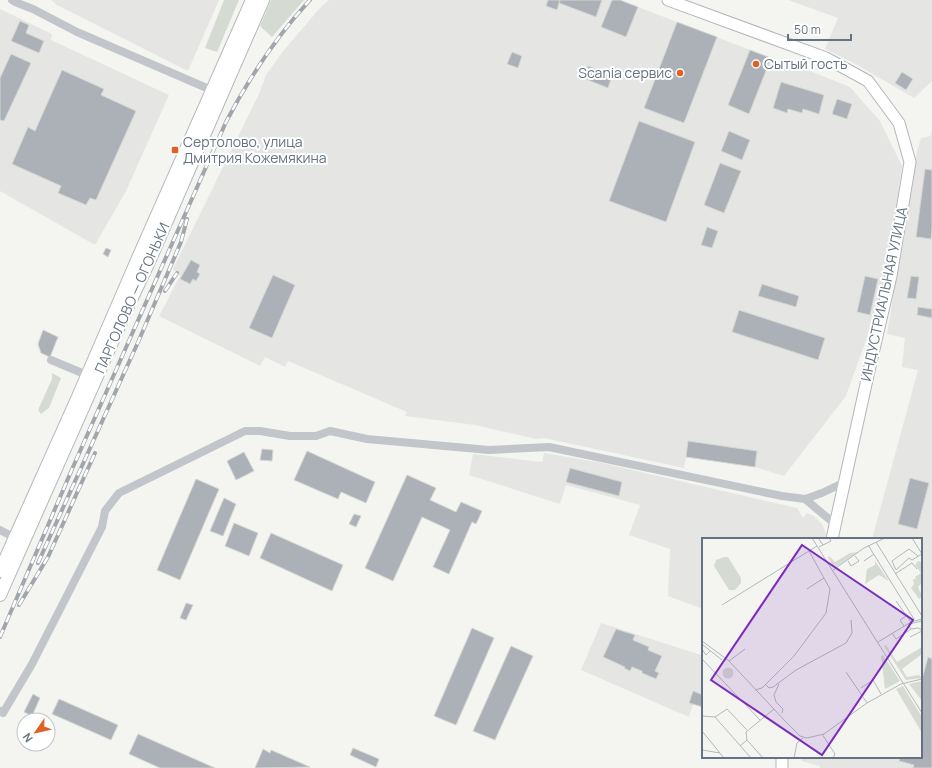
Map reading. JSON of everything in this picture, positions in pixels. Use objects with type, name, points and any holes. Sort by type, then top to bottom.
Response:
[{"type":"main road","name":"ПАРГОЛОВО — ОГОНЬКИ","points":[[0,571],[19,540],[152,256],[217,93],[252,0]]},
{"type":"main road","name":"ПАРГОЛОВО — ОГОНЬКИ","points":[[0,595],[19,540],[87,375],[217,93],[263,0]]},
{"type":"street","points":[[12,0],[33,9],[77,32],[217,93]]},
{"type":"street","points":[[26,0],[33,9]]},
{"type":"street","name":"ИНДУСТРИАЛЬНАЯ УЛИЦА","points":[[668,0],[826,58],[868,81],[899,123],[910,162],[891,276],[832,538]]},
{"type":"street","points":[[52,360],[87,375]]},
{"type":"street","points":[[0,711],[3,713],[32,664],[102,527],[105,511],[119,492],[246,431],[260,431],[290,436],[316,436],[330,431],[367,439],[490,450],[549,447],[782,496],[805,499],[845,482]]},
{"type":"street","points":[[805,499],[835,524]]},
{"type":"street","points":[[0,530],[19,540]]},
{"type":"shaded area","points":[[51,0],[219,0],[188,71],[57,5]]},
{"type":"shaded area","points":[[224,0],[239,0],[217,52],[205,48]]},
{"type":"shaded area","points":[[271,0],[304,0],[272,37],[260,26]]},
{"type":"shaded area","points":[[329,0],[620,0],[850,87],[880,121],[902,166],[887,268],[876,312],[846,396],[784,476],[755,467],[686,457],[684,468],[544,438],[536,439],[475,425],[405,416],[407,412],[288,361],[285,367],[265,357],[260,366],[159,316],[180,276],[173,269],[259,94],[266,75],[284,50],[320,8]]},
{"type":"shaded area","points":[[788,0],[932,0],[932,81],[914,98],[852,62],[825,49],[838,18]]},
{"type":"shaded area","points":[[0,9],[52,34],[51,40],[169,95],[126,191],[95,245],[0,191]]},
{"type":"shaded area","points":[[932,127],[932,768],[820,768],[820,766],[801,761],[802,758],[922,758],[922,538],[872,538],[918,370],[902,367],[905,338],[887,334],[917,151],[921,138],[931,136]]},
{"type":"shaded area","points":[[52,373],[61,378],[49,408],[41,414],[38,410],[52,379]]},
{"type":"shaded area","points":[[544,453],[602,463],[797,508],[803,518],[807,513],[814,516],[822,524],[826,534],[825,538],[702,538],[702,609],[668,596],[670,549],[629,535],[640,505],[566,485],[560,504],[469,475],[473,454],[542,462]]},
{"type":"shaded area","points":[[601,623],[701,655],[702,652],[702,707],[693,704],[689,717],[581,670]]},
{"type":"building","points":[[548,0],[560,0],[557,10],[546,6]]},
{"type":"building","points":[[560,0],[602,0],[596,17],[559,3]]},
{"type":"building","points":[[612,0],[620,0],[638,7],[626,37],[601,27]]},
{"type":"building","points":[[20,21],[29,25],[26,33],[44,41],[39,53],[11,41]]},
{"type":"building","name":"Scania сервис","points":[[677,22],[717,37],[684,123],[644,108]]},
{"type":"building","points":[[750,50],[771,58],[749,114],[728,105]]},
{"type":"building","points":[[512,52],[522,56],[518,68],[507,64]]},
{"type":"building","points":[[11,54],[31,63],[4,121],[0,120],[0,78]]},
{"type":"building","points":[[588,66],[612,76],[608,88],[583,78]]},
{"type":"building","points":[[62,70],[104,89],[101,95],[136,111],[96,200],[90,198],[86,205],[58,193],[61,186],[12,164],[28,127],[35,131]]},
{"type":"building","points":[[902,72],[913,79],[906,90],[895,83]]},
{"type":"building","points":[[781,82],[824,95],[819,114],[803,109],[802,113],[788,109],[787,113],[773,108]]},
{"type":"building","points":[[837,99],[852,104],[847,119],[832,114]]},
{"type":"building","points":[[639,121],[695,142],[666,222],[609,201]]},
{"type":"building","points":[[729,131],[750,140],[742,160],[721,151]]},
{"type":"building","points":[[720,163],[741,171],[724,213],[704,205]]},
{"type":"building","points":[[925,169],[932,170],[931,239],[916,237]]},
{"type":"building","points":[[707,227],[718,231],[712,248],[701,245]]},
{"type":"building","points":[[106,248],[111,250],[108,257],[103,254]]},
{"type":"building","points":[[191,260],[200,265],[197,272],[200,274],[196,281],[193,279],[190,284],[180,279]]},
{"type":"building","points":[[273,275],[295,285],[272,338],[249,328]]},
{"type":"building","points":[[865,276],[878,279],[870,315],[857,312]]},
{"type":"building","points":[[911,276],[919,277],[916,299],[907,298]]},
{"type":"building","points":[[762,284],[799,296],[796,307],[758,296]]},
{"type":"building","points":[[918,307],[932,309],[932,318],[917,315]]},
{"type":"building","points":[[739,310],[825,338],[818,360],[732,332]]},
{"type":"building","points":[[43,330],[58,337],[50,357],[41,353],[38,344]]},
{"type":"building","points":[[688,441],[757,451],[755,467],[686,457]]},
{"type":"building","points":[[262,449],[273,450],[272,461],[260,460]]},
{"type":"building","points":[[307,451],[375,482],[366,503],[341,492],[338,499],[294,480]]},
{"type":"building","points":[[244,452],[254,471],[236,480],[227,461]]},
{"type":"building","points":[[570,468],[622,482],[619,496],[566,482]]},
{"type":"building","points":[[407,475],[436,488],[430,500],[456,512],[461,502],[482,511],[476,524],[472,522],[449,574],[433,567],[450,530],[422,517],[393,581],[365,568]]},
{"type":"building","points":[[910,478],[929,483],[917,529],[898,524]]},
{"type":"building","points":[[196,479],[219,489],[180,580],[157,570]]},
{"type":"building","points":[[224,498],[236,504],[223,536],[210,531]]},
{"type":"building","points":[[354,514],[361,516],[356,527],[349,524]]},
{"type":"building","points":[[234,523],[258,533],[249,556],[225,546]]},
{"type":"building","points":[[271,533],[343,565],[332,591],[260,558]]},
{"type":"building","points":[[186,603],[193,605],[186,620],[180,618]]},
{"type":"building","points":[[472,628],[494,638],[456,725],[434,716]]},
{"type":"building","points":[[616,629],[635,635],[633,640],[649,647],[648,650],[662,656],[655,671],[659,673],[656,679],[632,667],[630,671],[624,668],[625,667],[603,657]]},
{"type":"building","points":[[511,646],[533,656],[495,740],[473,731]]},
{"type":"building","points":[[928,657],[932,659],[932,768],[913,768],[914,765],[899,761],[900,758],[922,758],[922,679]]},
{"type":"building","points":[[693,691],[702,695],[702,707],[689,703]]},
{"type":"building","points":[[33,694],[40,698],[34,712],[24,712]]},
{"type":"building","points":[[59,699],[118,725],[111,740],[56,716],[56,712],[53,712]]},
{"type":"building","points":[[138,734],[215,768],[160,768],[129,754]]},
{"type":"building","points":[[353,748],[379,759],[376,767],[350,755]]},
{"type":"building","points":[[263,749],[270,753],[271,750],[310,767],[255,768]]},
{"type":"railway","points":[[0,637],[73,467],[226,122],[264,58],[286,28],[310,0]]},
{"type":"railway","points":[[38,563],[139,340],[181,242],[187,219]]},
{"type":"railway","points":[[165,291],[177,273]]},
{"type":"railway","points":[[19,605],[48,557],[95,453]]},
{"type":"place","name":"Сытый гость","points":[[756,64]]},
{"type":"place","name":"Scania сервис","points":[[680,73]]},
{"type":"place","name":"Сертолово, улица Дмитрия Кожемякина","points":[[175,150]]}]
